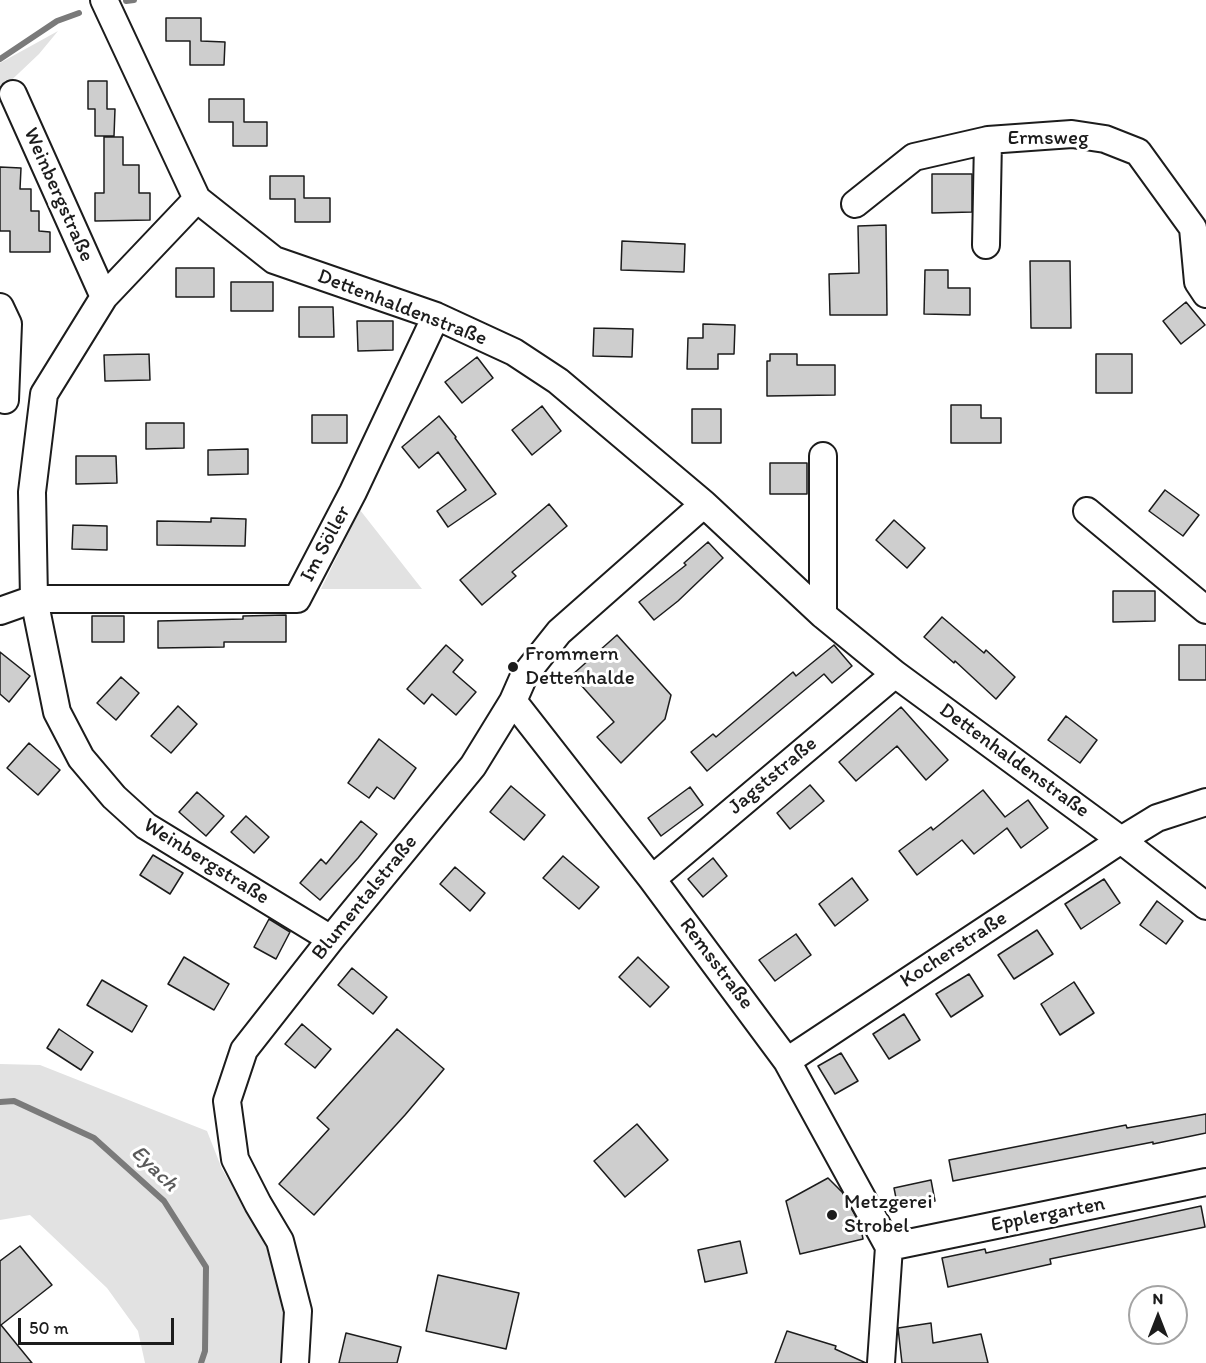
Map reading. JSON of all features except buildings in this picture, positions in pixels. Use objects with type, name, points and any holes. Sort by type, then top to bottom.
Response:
[{"type":"street","name":"Dettenhaldenstraße","points":[[104,0],[197,200],[274,260],[436,316],[514,351],[558,381],[704,504],[823,615],[895,674],[1121,840],[1206,906]]},
{"type":"street","name":"Weinbergstraße","points":[[13,94],[104,297]]},
{"type":"street","name":"Ermsweg","points":[[855,204],[914,157],[988,140],[1072,135],[1105,139],[1138,152],[1193,228],[1202,288]]},
{"type":"street","name":"Ermsweg","points":[[986,245],[988,140]]},
{"type":"street","name":"Weinbergstraße","points":[[197,200],[104,297],[44,394],[32,492],[34,599],[57,712],[81,758],[114,797],[146,826],[331,939]]},
{"type":"street","points":[[0,307],[8,324],[2,400],[44,394]]},
{"type":"street","name":"Im Söller","points":[[34,599],[297,599],[353,492],[436,316]]},
{"type":"street","points":[[823,456],[823,615]]},
{"type":"street","name":"Blumentalstraße","points":[[295,1363],[298,1311],[280,1241],[235,1158],[227,1101],[244,1050],[331,939],[473,766],[513,701],[524,676],[559,632],[704,504]]},
{"type":"street","points":[[1087,511],[1206,610]]},
{"type":"street","points":[[0,612],[34,599]]},
{"type":"street","name":"Jagststraße","points":[[652,879],[895,674]]},
{"type":"street","name":"Remsstraße","points":[[513,701],[652,879],[787,1061],[889,1247]]},
{"type":"street","name":"Kocherstraße","points":[[787,1061],[1121,840],[1157,818],[1206,802]]},
{"type":"street","name":"Epplergarten","points":[[889,1247],[1206,1182]]},
{"type":"street","points":[[881,1363],[889,1247]]},
{"type":"shaded area","points":[[58,31],[39,54],[0,91],[0,63]]},
{"type":"shaded area","points":[[360,510],[422,589],[321,589]]},
{"type":"shaded area","points":[[0,1064],[40,1065],[207,1131],[222,1169],[266,1243],[283,1311],[281,1363],[145,1363],[138,1331],[107,1288],[30,1215],[0,1220]]},
{"type":"waterway","points":[[126,1],[134,0]]},
{"type":"waterway","points":[[0,59],[57,21],[79,13]]},
{"type":"waterway","name":"Eyach","points":[[0,1102],[14,1101],[94,1138],[164,1201],[206,1267],[205,1351],[201,1363]]},
{"type":"place","name":"Frommern Dettenhalde","points":[[513,667]]},
{"type":"place","name":"Metzgerei Strobel","points":[[832,1215]]}]
